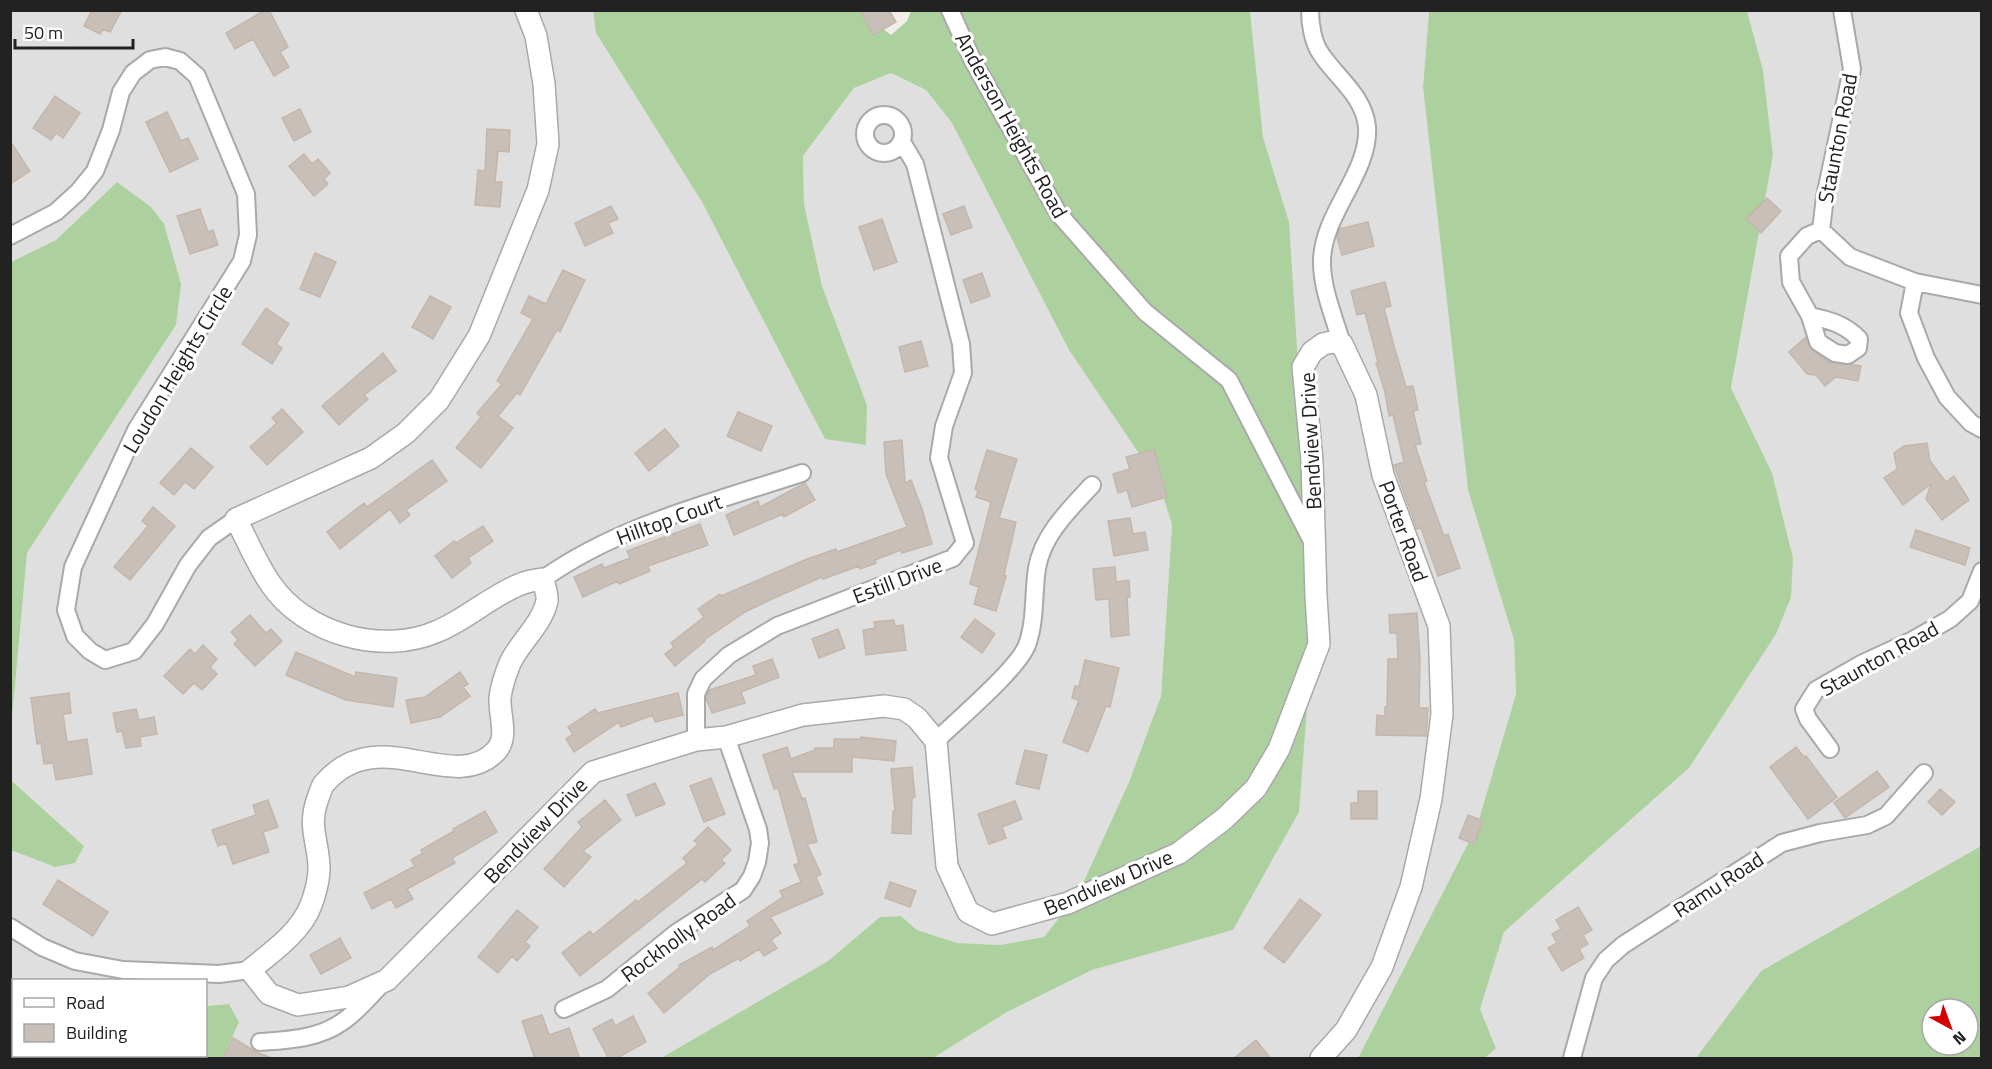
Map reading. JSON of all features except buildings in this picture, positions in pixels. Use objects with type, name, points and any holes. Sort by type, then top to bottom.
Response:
[{"type":"street","name":"Loudon Heights Circle","points":[[10,236],[56,212],[78,192],[95,171],[111,130],[121,92],[133,73],[150,60],[165,57],[180,61],[198,76],[246,194],[248,235],[242,261],[136,430],[73,567],[66,610],[75,636],[90,651],[105,660],[134,651],[155,624],[188,566],[209,538],[236,519],[371,458],[406,433],[439,400],[479,336],[538,190],[548,144],[544,84],[536,36],[526,10]]},
{"type":"street","name":"Anderson Heights Road","points":[[950,10],[972,59],[1058,213],[1145,312],[1229,380],[1315,547]]},
{"type":"street","name":"Porter Road","points":[[1310,10],[1310,24],[1319,53],[1356,96],[1366,122],[1368,143],[1330,223],[1322,259],[1325,285],[1342,344],[1366,395],[1383,475],[1439,626],[1442,714],[1431,799],[1411,887],[1382,968],[1346,1030],[1321,1059]]},
{"type":"street","name":"Staunton Road","points":[[1821,230],[1825,197],[1852,69],[1842,10]]},
{"type":"street","name":"Estill Drive","points":[[696,740],[696,694],[703,679],[729,655],[777,626],[953,558],[965,543],[939,458],[944,426],[963,374],[962,344],[915,164],[902,142]]},
{"type":"street","name":"Staunton Road","points":[[1821,230],[1850,257],[1915,282],[1982,295]]},
{"type":"street","name":"Staunton Road","points":[[1810,316],[1791,282],[1789,256],[1807,236],[1821,230]]},
{"type":"street","points":[[1915,282],[1909,313],[1926,358],[1947,397],[1971,423],[1982,429]]},
{"type":"street","name":"Bendview Drive","points":[[250,970],[269,994],[298,1005],[349,997],[387,980],[593,772],[696,740],[726,737],[803,716],[884,706],[904,709],[917,718],[936,741],[947,866],[968,912],[992,924],[1068,903],[1179,853],[1224,819],[1256,788],[1279,749],[1319,644],[1312,461],[1303,366],[1312,352],[1323,344],[1332,342],[1342,344]]},
{"type":"street","name":"Hilltop Court","points":[[543,579],[571,559],[630,531],[802,473]]},
{"type":"street","points":[[936,741],[1007,671],[1026,647],[1032,623],[1037,567],[1047,539],[1068,510],[1092,485]]},
{"type":"street","points":[[10,927],[42,947],[75,962],[123,970],[219,974],[250,970],[293,933],[311,906],[319,870],[312,813],[322,787],[336,773],[364,758],[391,757],[447,767],[468,766],[481,761],[497,750],[503,733],[500,698],[510,664],[539,618],[547,600],[543,579],[520,584],[437,632],[407,640],[372,640],[336,633],[309,621],[288,604],[271,584],[236,519]]},
{"type":"street","name":"Staunton Road","points":[[1830,748],[1808,719],[1804,709],[1816,690],[1863,663],[1913,640],[1950,619],[1970,601],[1982,571]]},
{"type":"street","name":"Rockholly Road","points":[[564,1009],[607,989],[676,933],[743,890],[752,876],[760,843],[758,829],[726,737]]},
{"type":"street","name":"Ramu Road","points":[[1572,1059],[1594,978],[1606,960],[1623,945],[1782,843],[1820,832],[1867,825],[1886,816],[1924,773]]},
{"type":"street","points":[[260,1042],[297,1040],[326,1031],[342,1023],[387,980]]},
{"type":"shaded area","points":[[11,11],[593,11],[596,33],[702,202],[866,445],[867,405],[822,286],[804,204],[803,156],[854,88],[891,73],[926,90],[952,123],[1159,483],[1172,525],[1161,696],[1129,782],[1078,894],[1044,937],[1000,945],[957,943],[917,930],[901,916],[880,917],[828,961],[661,1058],[223,1058],[239,1022],[229,1004],[207,1006],[207,979],[12,979],[12,1057],[140,1057],[11,1058],[11,850],[56,867],[84,846],[11,779],[11,730],[27,553],[176,325],[117,182],[56,240],[11,262]]},
{"type":"shaded area","points":[[1250,11],[1429,11],[1423,87],[1468,490],[1514,640],[1516,694],[1477,826],[1358,1058],[933,1058],[1007,1012],[1092,970],[1233,930],[1289,222],[1263,137]]},
{"type":"shaded area","points":[[1747,11],[1981,11],[1981,846],[1761,971],[1696,1058],[1485,1058],[1496,1047],[1480,1009],[1504,932],[1689,768],[1793,558],[1772,473],[1731,389],[1773,155],[1763,70]]},
{"type":"green space","points":[[593,11],[860,11],[891,35],[907,21],[911,11],[1250,11],[1263,137],[1289,222],[1314,617],[1299,812],[1233,930],[1092,970],[1007,1012],[933,1058],[661,1058],[828,961],[880,917],[901,916],[917,930],[957,943],[1000,945],[1044,937],[1078,894],[1129,782],[1161,696],[1172,525],[1159,483],[1069,350],[952,123],[926,90],[891,73],[854,88],[803,156],[804,204],[822,286],[867,405],[866,445],[825,439],[702,202],[596,33]]},
{"type":"green space","points":[[1429,11],[1747,11],[1763,70],[1773,155],[1731,388],[1772,473],[1793,558],[1791,597],[1776,634],[1689,768],[1504,932],[1480,1009],[1496,1048],[1485,1058],[1358,1058],[1477,826],[1516,694],[1514,640],[1468,490],[1423,87]]},
{"type":"green space","points":[[117,182],[151,207],[164,224],[181,284],[176,325],[27,553],[11,730],[11,262],[56,240]]},
{"type":"green space","points":[[10,779],[84,846],[75,863],[55,867],[11,850]]},
{"type":"green space","points":[[1981,846],[1981,1058],[1696,1058],[1761,971]]},
{"type":"green space","points":[[229,1004],[239,1022],[223,1058],[139,1058],[207,1057],[207,1006]]}]
